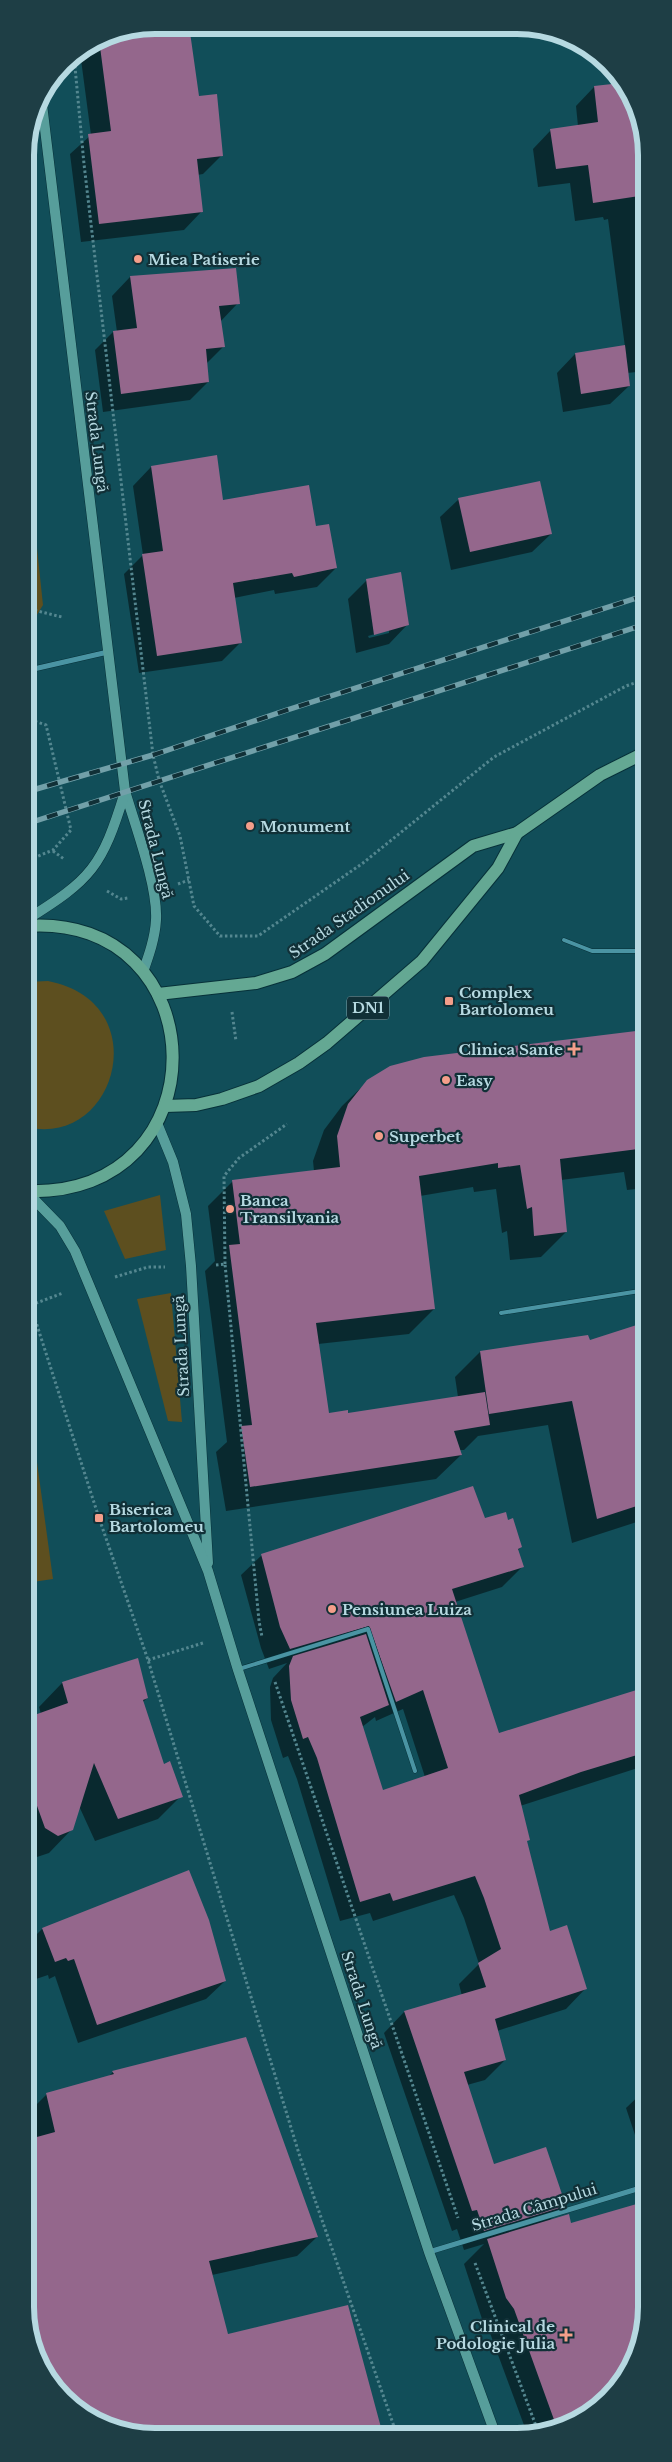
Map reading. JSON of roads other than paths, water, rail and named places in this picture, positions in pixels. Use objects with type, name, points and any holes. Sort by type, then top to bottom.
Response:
[{"type":"main road","name":"Strada Lungă","points":[[43,109],[126,791],[154,892],[156,918],[153,943],[143,972]]},
{"type":"main road","name":"Strada Stadionului","points":[[158,994],[256,983],[292,972],[325,954],[472,846],[517,833],[600,775],[638,756]]},
{"type":"main road","name":"Strada Lungă","points":[[34,915],[64,896],[86,877],[101,857],[111,836],[126,791]]},
{"type":"main road","name":"Strada Stadionului","points":[[165,1106],[196,1105],[222,1099],[259,1086],[299,1064],[327,1043],[422,961],[498,868],[517,833]]},
{"type":"main road","points":[[34,926],[72,928],[98,938],[123,952],[143,972],[158,994],[169,1021],[174,1049],[173,1078],[165,1106],[157,1123],[139,1148],[116,1169],[88,1183],[58,1191],[34,1191]]},
{"type":"main road","name":"Strada Lungă","points":[[157,1123],[180,1187],[186,1214],[191,1266],[208,1571]]},
{"type":"main road","name":"Strada Lungă","points":[[34,1199],[60,1226],[75,1251],[208,1571],[238,1670],[429,2252],[493,2428]]},
{"type":"street","points":[[34,669],[108,652]]},
{"type":"street","name":"Strada Câmpului","points":[[429,2252],[638,2189]]},
{"type":"lane","points":[[564,940],[592,951],[638,951]]},
{"type":"lane","points":[[501,1313],[638,1291]]},
{"type":"lane","points":[[238,1670],[368,1629],[415,1772]]},
{"type":"railway","points":[[34,790],[153,755],[638,598]]},
{"type":"railway","points":[[34,821],[638,627]]},
{"type":"place","name":"Miea Patiserie","points":[[138,259]]},
{"type":"place","name":"Monument","points":[[250,826]]},
{"type":"place","name":"Complex Bartolomeu","points":[[449,1001]]},
{"type":"place","name":"Clinica Sante","points":[[574,1049]]},
{"type":"place","name":"Easy","points":[[446,1080]]},
{"type":"place","name":"Superbet","points":[[379,1136]]},
{"type":"place","name":"Banca Transilvania","points":[[230,1209]]},
{"type":"place","name":"Biserica Bartolomeu","points":[[99,1518]]},
{"type":"place","name":"Pensiunea Luiza","points":[[332,1609]]},
{"type":"place","name":"Clinical de Podologie Julia","points":[[566,2335]]}]
